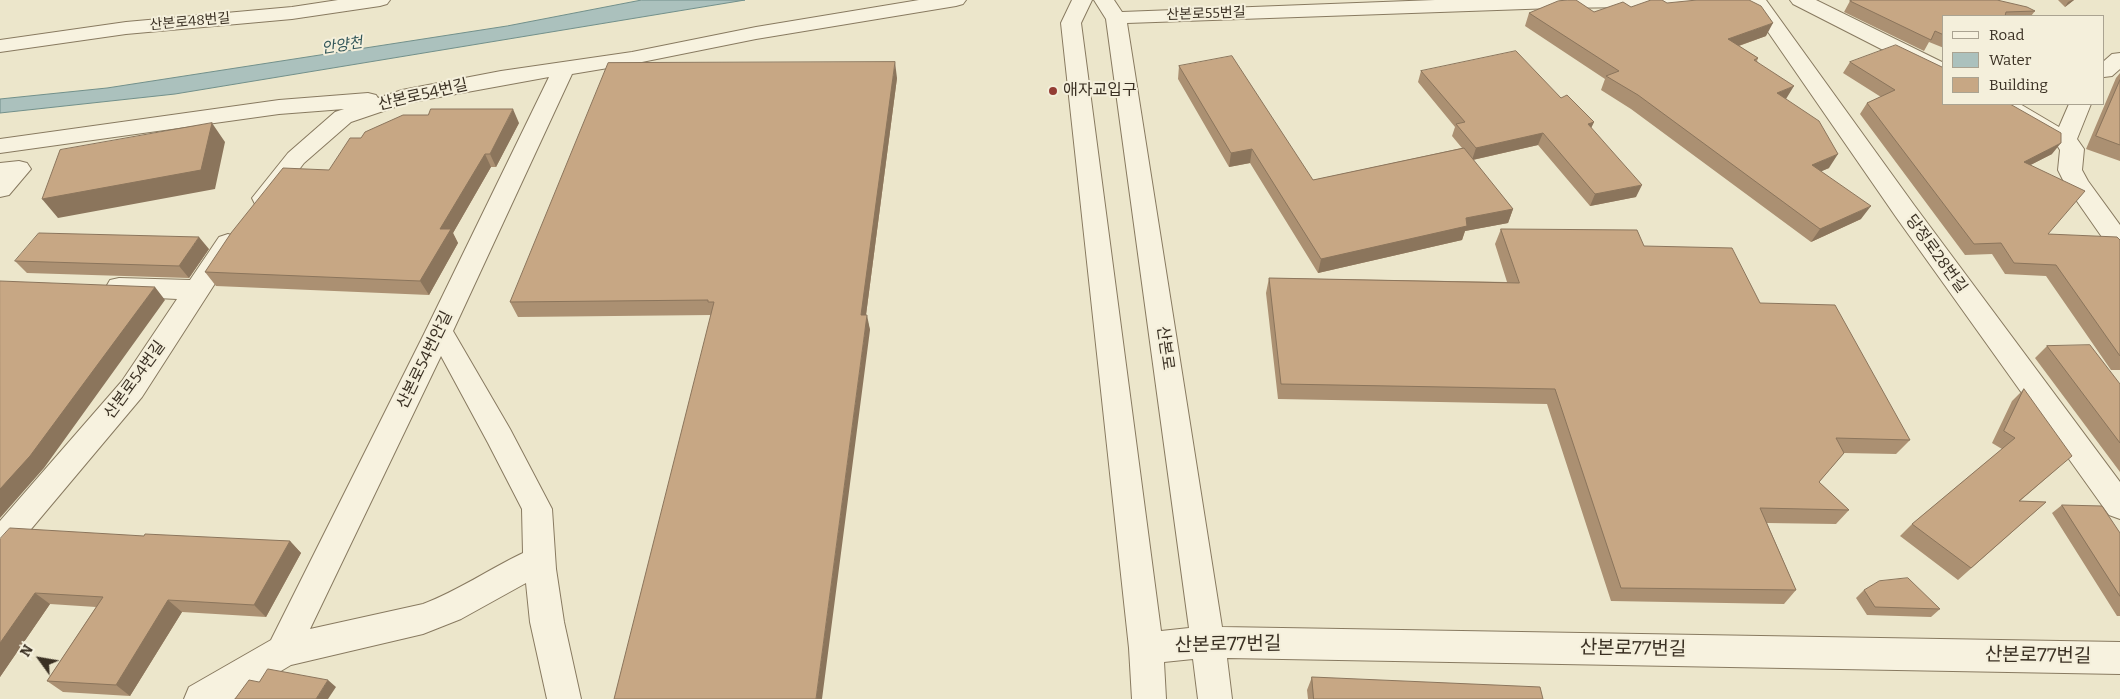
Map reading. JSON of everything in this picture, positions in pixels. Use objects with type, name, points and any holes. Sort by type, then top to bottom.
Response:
[{"type":"street","points":[[180,22],[200,0]]},
{"type":"street","name":"산본로48번길","points":[[0,46],[180,22],[292,13],[380,0]]},
{"type":"street","name":"산본로54번길","points":[[0,543],[132,389],[244,222],[296,158],[343,117],[402,97],[501,78],[632,58],[756,33],[956,0]]},
{"type":"street","points":[[1082,0],[1071,23],[1146,648],[1149,699]]},
{"type":"street","name":"산본로55번길","points":[[1110,10],[1126,17],[1554,2],[1716,0]]},
{"type":"street","name":"당정로28번길","points":[[1756,0],[1905,211],[2120,506]]},
{"type":"street","points":[[1800,0],[1942,71]]},
{"type":"street","name":"산본로","points":[[1110,10],[1208,642],[1215,699]]},
{"type":"street","points":[[2105,48],[2120,57],[2105,70]]},
{"type":"street","name":"산본로54번안길","points":[[283,651],[438,334],[564,68]]},
{"type":"street","points":[[0,146],[279,107],[402,97]]},
{"type":"street","points":[[2006,105],[2066,140],[2072,149],[2070,170],[2077,184],[2120,244]]},
{"type":"street","points":[[2066,140],[2080,105]]},
{"type":"street","points":[[0,189],[10,170],[41,141]]},
{"type":"street","points":[[99,286],[198,290]]},
{"type":"street","points":[[438,334],[446,341],[500,437],[537,509],[539,561],[547,622],[564,699]]},
{"type":"street","points":[[201,699],[245,676],[283,651],[423,619],[449,609],[507,576],[539,561]]},
{"type":"street","name":"산본로77번길","points":[[1146,648],[1208,642],[2120,658]]},
{"type":"water","points":[[642,0],[745,0],[175,94],[0,113],[0,99],[107,88],[507,26]]},
{"type":"building","points":[[1576,0],[1594,12],[1623,2],[1631,7],[1651,0],[1662,0],[1667,3],[1697,0],[1749,0],[1761,6],[1773,23],[1728,39],[1758,58],[1754,60],[1794,86],[1777,93],[1819,121],[1838,154],[1812,165],[1871,206],[1820,229],[1638,95],[1606,76],[1619,71],[1529,13],[1558,1]]},
{"type":"building","points":[[1997,0],[2027,7],[2035,11],[2006,12],[2005,15],[1942,15],[1942,34],[1935,31],[1931,40],[1850,1]]},
{"type":"building","points":[[1896,45],[1942,67],[1942,105],[2012,105],[2061,133],[2061,143],[2024,162],[2085,191],[2048,234],[2117,237],[2120,240],[2120,356],[2056,265],[2014,263],[2001,243],[1974,244],[1867,103],[1895,90],[1850,62]]},
{"type":"building","points":[[1516,51],[1561,98],[1567,95],[1594,122],[1588,124],[1642,185],[1595,194],[1543,133],[1476,148],[1456,124],[1465,122],[1421,71]]},
{"type":"building","points":[[1232,56],[1313,180],[1464,148],[1513,209],[1466,218],[1467,226],[1321,259],[1252,149],[1231,153],[1179,66]]},
{"type":"building","points":[[895,62],[861,315],[867,315],[816,699],[614,699],[714,302],[708,302],[708,300],[510,302],[608,63]]},
{"type":"building","points":[[2120,80],[2120,145],[2096,136]]},
{"type":"building","points":[[431,109],[513,109],[490,154],[485,154],[440,229],[451,229],[420,281],[205,272],[231,233],[283,168],[329,170],[350,138],[361,138],[365,132],[403,115],[428,115]]},
{"type":"building","points":[[212,123],[201,170],[42,199],[60,150]]},
{"type":"building","points":[[1501,229],[1637,230],[1644,246],[1732,248],[1760,303],[1835,305],[1910,440],[1836,438],[1844,453],[1819,482],[1849,510],[1760,508],[1796,590],[1621,588],[1555,389],[1281,384],[1269,278],[1519,283]]},
{"type":"building","points":[[39,233],[199,237],[179,266],[15,261]]},
{"type":"building","points":[[0,281],[155,287],[30,456],[0,489]]},
{"type":"building","points":[[2090,345],[2120,384],[2120,443],[2047,346]]},
{"type":"building","points":[[2024,389],[2072,456],[2019,501],[2046,502],[1971,568],[1912,524],[2015,438],[2004,431]]},
{"type":"building","points":[[2062,505],[2102,506],[2120,533],[2120,596]]},
{"type":"building","points":[[10,528],[144,536],[145,534],[290,541],[254,605],[168,600],[116,685],[47,681],[103,597],[35,593],[0,643],[0,539]]},
{"type":"building","points":[[1908,578],[1940,609],[1875,607],[1864,590],[1879,581]]},
{"type":"building","points":[[268,669],[328,680],[316,699],[235,699],[249,680],[259,682]]},
{"type":"building","points":[[1312,677],[1540,687],[1543,699],[1314,699]]},
{"type":"place","name":"애자교입구","points":[[1053,91]]},
{"type":"water label","name":"안양천","points":[[342,46]]}]
